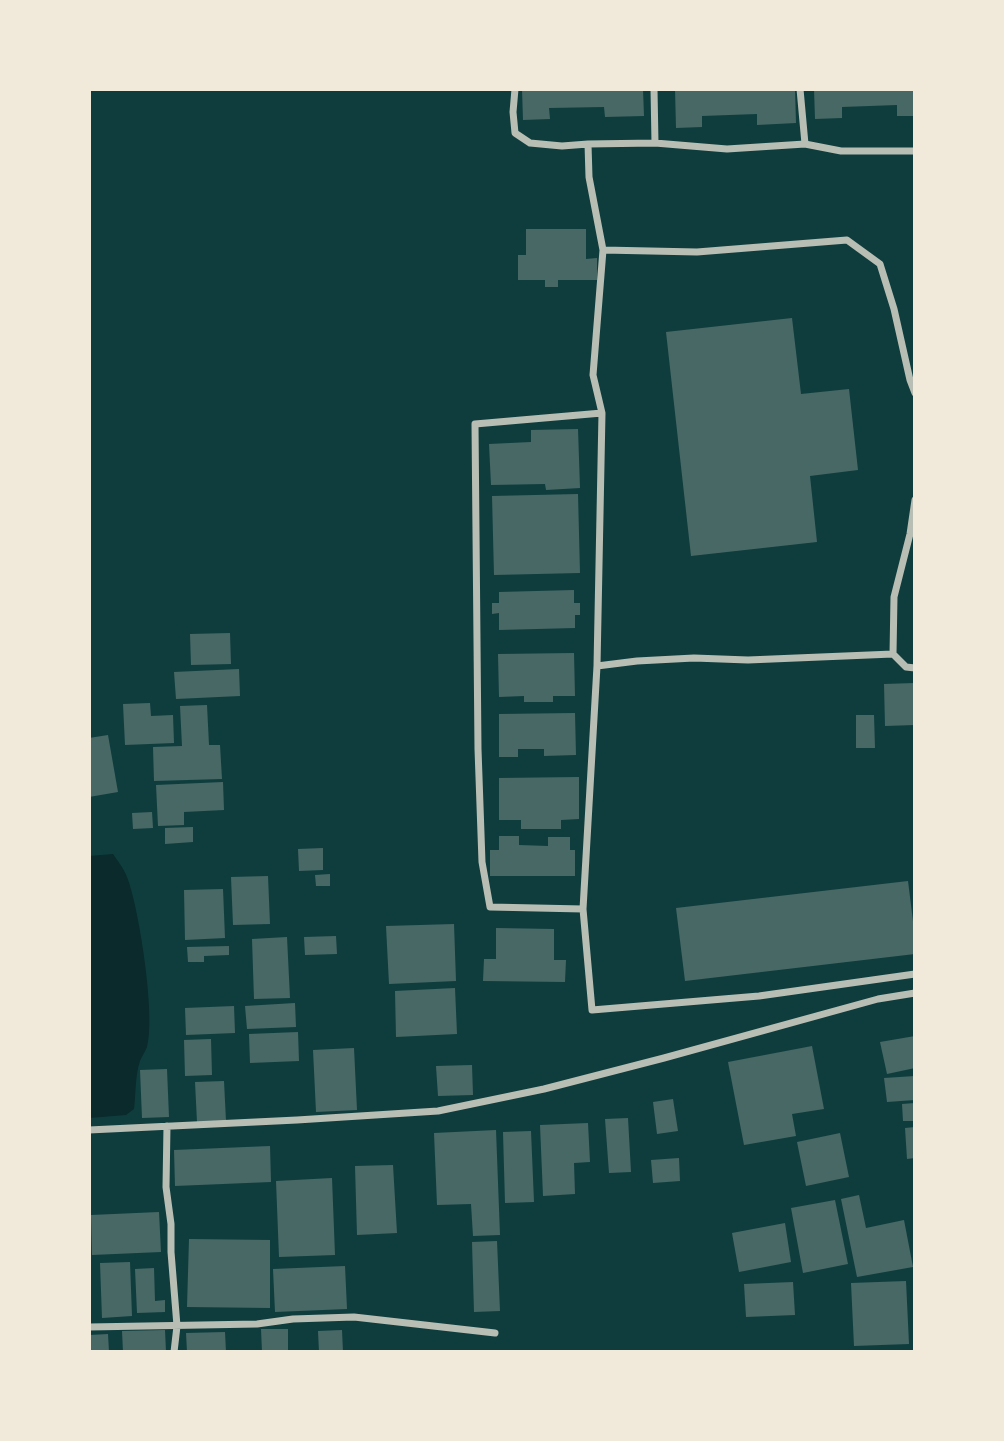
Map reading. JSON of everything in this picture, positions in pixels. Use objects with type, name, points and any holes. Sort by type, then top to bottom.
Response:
[{"type":"street","points":[[515,89],[515,133],[530,143],[562,146],[655,143],[727,149],[805,144],[841,151],[915,151]]},
{"type":"street","points":[[654,89],[655,143]]},
{"type":"street","points":[[800,89],[805,144]]},
{"type":"street","points":[[588,144],[589,177],[603,250],[593,375],[602,414],[597,666],[583,909],[592,1010],[759,996],[915,974]]},
{"type":"street","points":[[603,250],[697,252],[847,240],[880,264],[915,393]]},
{"type":"street","points":[[583,909],[490,907],[482,862],[478,749],[475,424],[602,414]]},
{"type":"street","points":[[915,500],[910,534],[894,597],[893,654],[906,667],[915,668]]},
{"type":"street","points":[[597,666],[694,658],[748,660],[893,654]]},
{"type":"street","points":[[89,1130],[438,1111],[544,1089],[878,999],[915,993]]},
{"type":"street","points":[[167,1126],[166,1187],[177,1326],[174,1352]]},
{"type":"street","points":[[89,1327],[257,1324],[293,1319],[354,1317],[495,1334]]},
{"type":"water","points":[[113,854],[123,868],[132,892],[145,962],[149,1032],[147,1047],[138,1067],[134,1109],[126,1115],[89,1118],[89,856]]},
{"type":"building","points":[[522,89],[643,89],[644,116],[605,117],[604,107],[549,108],[550,119],[523,120]]},
{"type":"building","points":[[675,89],[795,89],[796,123],[757,125],[757,114],[702,116],[702,127],[676,128]]},
{"type":"building","points":[[814,89],[915,89],[915,116],[897,116],[897,105],[842,107],[842,118],[815,119]]},
{"type":"building","points":[[526,229],[586,229],[586,259],[597,258],[597,280],[558,280],[558,287],[545,287],[545,280],[518,280],[518,255],[526,255]]},
{"type":"building","points":[[792,318],[801,394],[849,389],[858,470],[810,476],[817,542],[691,556],[666,332]]},
{"type":"building","points":[[578,429],[580,488],[546,490],[545,484],[491,485],[489,444],[531,442],[531,430]]},
{"type":"building","points":[[578,494],[580,573],[494,575],[492,496]]},
{"type":"building","points":[[574,590],[574,603],[580,603],[580,615],[575,615],[575,628],[499,630],[499,613],[492,614],[492,603],[499,603],[499,592]]},
{"type":"building","points":[[230,633],[231,664],[191,665],[190,634]]},
{"type":"building","points":[[574,653],[575,696],[553,696],[553,702],[524,702],[524,696],[499,697],[498,654]]},
{"type":"building","points":[[239,669],[240,696],[176,699],[174,672]]},
{"type":"building","points":[[915,683],[915,725],[885,726],[884,684]]},
{"type":"building","points":[[150,703],[151,716],[173,715],[174,743],[125,745],[123,704]]},
{"type":"building","points":[[207,705],[209,745],[220,745],[222,779],[154,781],[153,747],[182,746],[180,706]]},
{"type":"building","points":[[575,713],[576,755],[544,756],[544,749],[518,749],[518,757],[499,757],[499,714]]},
{"type":"building","points":[[856,715],[874,715],[875,748],[856,748]]},
{"type":"building","points":[[108,735],[118,792],[89,797],[89,738]]},
{"type":"building","points":[[579,777],[579,819],[561,820],[561,829],[521,829],[521,820],[499,820],[499,778]]},
{"type":"building","points":[[223,782],[224,810],[184,812],[184,825],[158,826],[156,785]]},
{"type":"building","points":[[152,812],[153,828],[133,829],[132,813]]},
{"type":"building","points":[[193,827],[193,842],[165,844],[165,828]]},
{"type":"building","points":[[499,836],[519,836],[519,845],[548,846],[548,837],[570,837],[570,850],[575,850],[575,876],[490,876],[490,850],[499,850]]},
{"type":"building","points":[[323,848],[323,870],[299,871],[298,849]]},
{"type":"building","points":[[330,874],[330,886],[316,886],[315,875]]},
{"type":"building","points":[[268,876],[270,924],[233,925],[231,877]]},
{"type":"building","points":[[908,881],[915,954],[685,981],[676,908]]},
{"type":"building","points":[[223,889],[225,938],[185,940],[184,890]]},
{"type":"building","points":[[454,924],[456,981],[389,984],[386,926]]},
{"type":"building","points":[[496,928],[554,929],[554,960],[566,960],[565,982],[483,981],[484,959],[496,959]]},
{"type":"building","points":[[336,936],[337,954],[305,955],[304,937]]},
{"type":"building","points":[[287,937],[290,998],[254,999],[252,939]]},
{"type":"building","points":[[229,946],[229,955],[204,956],[204,962],[188,962],[187,947]]},
{"type":"building","points":[[455,988],[457,1034],[396,1037],[395,991]]},
{"type":"building","points":[[295,1003],[296,1027],[247,1029],[245,1006]]},
{"type":"building","points":[[234,1006],[235,1033],[186,1035],[185,1008]]},
{"type":"building","points":[[298,1032],[299,1061],[250,1063],[249,1034]]},
{"type":"building","points":[[915,1036],[915,1068],[887,1074],[880,1042]]},
{"type":"building","points":[[211,1039],[212,1075],[185,1076],[184,1040]]},
{"type":"building","points":[[812,1046],[824,1109],[792,1114],[796,1136],[744,1145],[728,1062]]},
{"type":"building","points":[[354,1048],[357,1110],[316,1112],[313,1050]]},
{"type":"building","points":[[472,1065],[473,1095],[438,1096],[436,1066]]},
{"type":"building","points":[[167,1069],[169,1117],[142,1118],[140,1070]]},
{"type":"building","points":[[915,1076],[915,1100],[887,1102],[884,1078]]},
{"type":"building","points":[[224,1081],[226,1121],[197,1122],[195,1082]]},
{"type":"building","points":[[673,1099],[678,1131],[657,1134],[653,1102]]},
{"type":"building","points":[[915,1103],[915,1121],[903,1121],[902,1104]]},
{"type":"building","points":[[628,1118],[631,1172],[609,1173],[605,1119]]},
{"type":"building","points":[[588,1123],[590,1162],[574,1163],[575,1194],[543,1196],[540,1125]]},
{"type":"building","points":[[915,1127],[915,1158],[907,1159],[905,1128]]},
{"type":"building","points":[[496,1130],[500,1235],[473,1236],[471,1204],[437,1205],[434,1133]]},
{"type":"building","points":[[531,1131],[534,1202],[505,1203],[503,1132]]},
{"type":"building","points":[[840,1133],[849,1177],[806,1186],[797,1142]]},
{"type":"building","points":[[270,1146],[271,1182],[175,1186],[174,1150]]},
{"type":"building","points":[[679,1158],[680,1181],[653,1183],[651,1160]]},
{"type":"building","points":[[393,1165],[397,1233],[357,1235],[355,1166]]},
{"type":"building","points":[[332,1178],[335,1255],[279,1257],[276,1181]]},
{"type":"building","points":[[859,1195],[866,1228],[904,1220],[913,1267],[857,1277],[841,1199]]},
{"type":"building","points":[[835,1200],[848,1264],[803,1273],[791,1208]]},
{"type":"building","points":[[159,1212],[161,1252],[92,1255],[91,1215]]},
{"type":"building","points":[[785,1223],[791,1262],[739,1272],[732,1233]]},
{"type":"building","points":[[189,1239],[270,1240],[270,1308],[187,1307]]},
{"type":"building","points":[[497,1241],[500,1311],[474,1312],[472,1242]]},
{"type":"building","points":[[130,1262],[132,1316],[102,1318],[100,1263]]},
{"type":"building","points":[[345,1266],[347,1309],[275,1312],[273,1269]]},
{"type":"building","points":[[154,1268],[155,1301],[165,1300],[165,1312],[137,1313],[135,1269]]},
{"type":"building","points":[[906,1281],[909,1344],[854,1346],[851,1283]]},
{"type":"building","points":[[793,1282],[795,1315],[746,1317],[744,1284]]},
{"type":"building","points":[[261,1329],[288,1329],[288,1352],[262,1352]]},
{"type":"building","points":[[165,1330],[166,1352],[123,1352],[122,1331]]},
{"type":"building","points":[[342,1330],[343,1352],[319,1352],[318,1331]]},
{"type":"building","points":[[225,1332],[226,1352],[187,1352],[186,1333]]},
{"type":"building","points":[[108,1334],[109,1352],[89,1352],[89,1335]]}]
